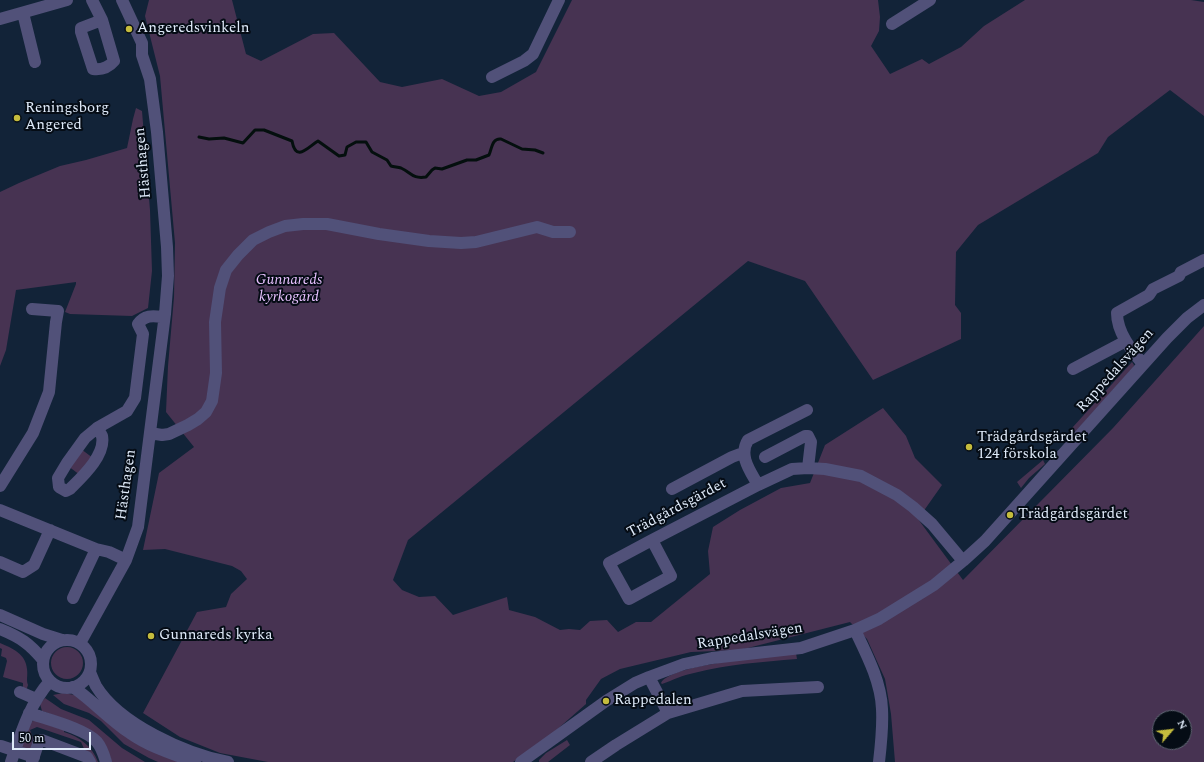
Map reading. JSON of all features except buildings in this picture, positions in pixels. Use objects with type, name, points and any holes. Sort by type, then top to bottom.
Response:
[{"type":"street","points":[[0,19],[67,0]]},
{"type":"street","points":[[92,0],[102,20]]},
{"type":"street","name":"Hästhagen","points":[[80,643],[126,560],[138,527],[168,276],[165,217],[154,103],[150,79],[142,55],[136,46],[118,6],[117,0]]},
{"type":"street","name":"Hästhagen","points":[[122,0],[142,43],[142,55]]},
{"type":"street","points":[[492,77],[524,61],[533,54],[559,0]]},
{"type":"street","points":[[892,24],[930,0]]},
{"type":"street","points":[[23,13],[35,62]]},
{"type":"street","points":[[150,433],[162,435],[169,434],[188,425],[206,412],[212,400],[216,373],[215,322],[220,288],[226,270],[253,240],[269,232],[285,226],[327,224],[379,234],[429,241],[461,243],[476,242],[537,227],[553,232],[570,232]]},
{"type":"street","points":[[1143,364],[1131,351],[1117,321],[1117,313],[1149,295],[1154,289],[1179,276],[1181,272],[1204,260]]},
{"type":"street","name":"Rappedalsvägen","points":[[527,760],[606,700],[649,676],[684,664],[712,658],[801,648],[855,630],[879,619],[934,585],[963,562],[1010,515],[1143,364],[1187,318],[1204,305]]},
{"type":"street","points":[[0,486],[33,433],[49,392],[58,311],[32,309]]},
{"type":"street","points":[[98,428],[102,437],[100,450],[91,467],[70,489],[66,491],[59,487],[58,478],[66,463],[85,438],[98,428],[127,411],[135,398],[143,334],[138,324],[141,319],[148,316],[164,317]]},
{"type":"street","points":[[1073,369],[1126,341]]},
{"type":"street","points":[[758,485],[744,456],[746,443],[748,440],[807,410]]},
{"type":"street","points":[[764,457],[808,436],[811,442],[808,468]]},
{"type":"street","points":[[672,489],[732,457],[740,454],[744,456]]},
{"type":"street","name":"Trädgårdsgärdet","points":[[652,540],[671,576],[629,599],[609,563],[652,540],[758,485],[792,469],[825,469],[861,476],[897,495],[932,524],[963,562]]},
{"type":"street","points":[[0,510],[126,560]]},
{"type":"street","points":[[0,562],[23,572],[34,565],[50,530]]},
{"type":"street","points":[[72,598],[96,549]]},
{"type":"street","points":[[0,615],[43,634],[62,640],[71,640],[80,643],[90,656],[90,672],[85,680],[73,687],[61,687],[50,681],[44,672],[43,660],[48,649],[54,643],[62,640]]},
{"type":"street","points":[[0,629],[16,635],[27,643],[43,660]]},
{"type":"street","points":[[855,630],[870,661],[877,681],[882,708],[882,739],[879,762]]},
{"type":"street","points":[[90,672],[97,687],[116,709],[132,721],[173,745],[195,754],[228,762]]},
{"type":"street","points":[[649,676],[668,713]]},
{"type":"street","points":[[13,756],[29,713],[36,699],[50,681]]},
{"type":"street","points":[[73,687],[131,734],[153,746],[195,762]]},
{"type":"street","points":[[591,762],[668,713],[742,691],[818,688]]},
{"type":"street","points":[[20,692],[36,699]]},
{"type":"street","points":[[29,713],[87,734],[97,742],[102,750],[106,762]]},
{"type":"street","points":[[1,746],[13,756],[33,760],[38,744],[42,740],[87,756],[90,762]]},
{"type":"green space","name":"Gunnareds kyrkogård","points":[[149,0],[232,0],[246,54],[261,61],[313,34],[334,33],[380,82],[402,87],[442,79],[479,96],[501,92],[536,72],[572,0],[878,0],[880,17],[879,31],[871,46],[890,74],[922,59],[929,64],[961,47],[984,26],[1025,0],[1191,0],[1204,2],[1204,116],[1170,90],[1108,137],[1098,153],[978,225],[956,252],[955,305],[961,313],[961,339],[873,380],[805,281],[748,261],[408,540],[393,580],[402,590],[419,597],[435,596],[453,615],[507,597],[509,610],[535,617],[560,630],[580,630],[590,621],[607,620],[618,632],[636,622],[651,622],[710,574],[708,551],[713,527],[740,510],[781,488],[810,483],[825,445],[883,408],[906,436],[915,458],[942,485],[918,519],[963,580],[1113,428],[1204,326],[1204,762],[895,762],[891,714],[885,679],[867,639],[850,622],[740,650],[691,652],[620,669],[601,679],[586,700],[586,704],[553,733],[513,762],[268,762],[220,753],[180,737],[143,713],[197,612],[226,607],[231,594],[247,579],[241,571],[232,566],[165,549],[143,550],[159,473],[194,447],[166,412],[174,297],[175,243],[160,76],[145,16]]},
{"type":"green space","points":[[136,108],[142,111],[150,210],[152,271],[148,308],[132,316],[70,314],[65,312],[76,282],[16,290],[6,350],[0,366],[0,192],[60,166],[127,148]]},
{"type":"green space","points":[[1132,362],[1134,365],[1133,368],[1076,431],[1073,430],[1072,428]]},
{"type":"green space","points":[[81,449],[93,458],[80,475],[68,466]]},
{"type":"green space","points":[[1043,460],[1045,464],[1029,478],[1021,488],[1017,482]]},
{"type":"green space","points":[[0,643],[14,649],[24,659],[26,664],[28,685],[26,691],[23,692],[23,683],[3,677],[7,661],[6,658],[1,656],[2,649],[0,648]]},
{"type":"green space","points":[[67,647],[73,648],[80,654],[83,663],[82,669],[76,676],[67,679],[61,678],[54,672],[51,663],[52,657],[58,650]]},
{"type":"green space","points":[[796,653],[797,659],[720,667],[682,676],[662,684],[661,683],[668,676],[702,666]]},
{"type":"green space","points":[[63,693],[75,695],[178,762],[158,762],[124,744],[101,721],[89,713],[64,704],[53,695]]},
{"type":"green space","points":[[45,698],[61,709],[89,720],[122,748],[145,762],[112,762],[108,752],[64,719],[42,711],[40,704]]},
{"type":"green space","points":[[38,721],[64,730],[64,732],[80,739],[89,747],[98,762],[94,762],[86,753],[81,742],[37,727],[30,730],[33,738],[31,748],[28,750],[22,747],[31,722]]},
{"type":"green space","points":[[567,740],[570,745],[548,762],[539,762],[539,760],[546,753]]},
{"type":"waterway","points":[[199,137],[209,139],[224,138],[243,143],[255,130],[264,130],[292,141],[296,151],[303,152],[318,141],[339,156],[345,155],[347,147],[356,142],[366,142],[372,152],[387,160],[391,166],[401,168],[418,177],[426,177],[435,168],[442,169],[467,160],[476,160],[489,155],[494,142],[498,139],[522,149],[535,150],[543,153]]},
{"type":"place","name":"Angeredsvinkeln","points":[[129,29]]},
{"type":"place","name":"Reningsborg Angered","points":[[17,118]]},
{"type":"place","name":"Trädgårdsgärdet 124 förskola","points":[[969,447]]},
{"type":"place","name":"Trädgårdsgärdet","points":[[1010,515]]},
{"type":"place","name":"Gunnareds kyrka","points":[[151,636]]},
{"type":"place","name":"Rappedalen","points":[[606,701]]}]
